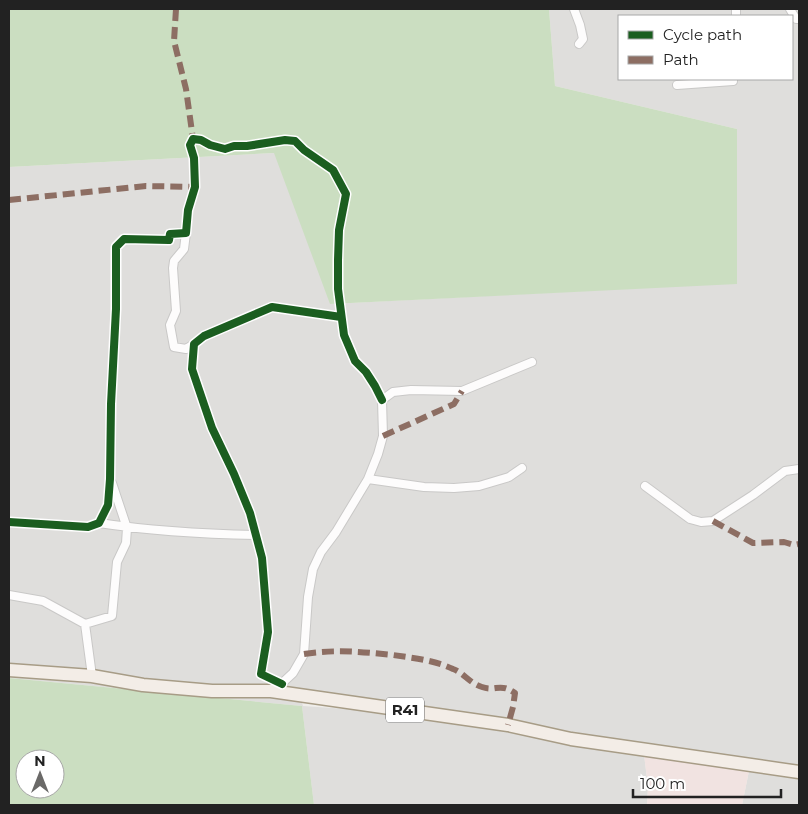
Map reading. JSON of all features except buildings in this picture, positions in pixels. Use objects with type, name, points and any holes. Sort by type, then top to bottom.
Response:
[{"type":"main road","name":"R41","points":[[9,670],[92,676],[143,684],[212,690],[276,688],[508,725],[571,739],[799,772]]},
{"type":"street","points":[[574,9],[583,39],[579,44]]},
{"type":"street","points":[[790,9],[799,20]]},
{"type":"street","points":[[677,85],[733,80]]},
{"type":"street","points":[[194,344],[192,369],[212,428],[234,474],[256,535],[262,558],[268,632],[261,674],[276,688],[293,673],[304,654],[308,597],[313,569],[321,552],[336,532],[368,479],[383,436],[382,400],[366,372],[354,361],[344,335],[338,289],[339,230],[346,194],[333,170],[304,150],[295,141],[285,140],[247,146],[234,146],[225,149],[193,139],[190,145],[194,158],[195,187],[188,210],[184,249],[174,262],[173,268],[176,311],[170,325],[174,347],[186,349],[204,336],[272,307],[341,317]]},
{"type":"street","points":[[99,523],[108,505],[110,479],[111,404],[116,309],[116,247],[124,239],[169,240],[170,234],[186,233]]},
{"type":"street","points":[[382,400],[393,392],[412,390],[462,391],[532,362]]},
{"type":"street","points":[[368,479],[424,487],[454,488],[479,486],[509,477],[522,468]]},
{"type":"street","points":[[645,486],[690,519],[701,522],[713,522],[753,496],[785,471],[799,469]]},
{"type":"street","points":[[9,595],[43,601],[85,624],[112,616],[117,562],[126,543],[127,528],[110,479]]},
{"type":"street","points":[[9,522],[88,527],[99,523],[127,528],[192,534],[256,535]]},
{"type":"street","points":[[85,624],[92,676]]},
{"type":"shaded area","points":[[549,9],[799,9],[799,767],[299,693],[303,706],[391,712],[644,754],[648,787],[647,805],[314,805],[302,706],[9,678],[9,167],[275,153],[331,304],[737,283],[737,129],[555,86]]},
{"type":"shaded area","points":[[644,754],[749,771],[742,805],[647,805],[648,787]]},
{"type":"shaded area","points":[[749,771],[799,778],[799,805],[742,805]]},
{"type":"green space","points":[[9,9],[549,9],[555,86],[737,129],[737,284],[330,304],[274,153],[9,167]]},
{"type":"green space","points":[[9,678],[302,706],[314,805],[9,805]]},
{"type":"marked path","points":[[176,9],[174,41],[186,89],[193,139]]},
{"type":"marked path","points":[[9,200],[146,186],[195,187]]},
{"type":"marked path","points":[[383,436],[454,404],[462,391]]},
{"type":"marked path","points":[[713,521],[753,543],[784,542],[794,545],[799,544]]},
{"type":"marked path","points":[[304,654],[338,651],[371,653],[416,658],[446,666],[477,685],[491,689],[505,688],[515,693],[508,725]]},
{"type":"cycle path","points":[[9,522],[88,527],[99,523],[108,505],[116,309],[116,247],[124,239],[169,240],[170,234],[186,233],[188,210],[195,187],[194,158],[190,145],[193,139],[225,149],[234,146],[247,146],[285,140],[295,141],[304,150],[333,170],[346,194],[339,230],[338,260],[338,289],[344,335],[355,361],[366,372],[382,400]]},
{"type":"cycle path","points":[[282,684],[261,674],[268,632],[262,558],[250,513],[212,428],[192,369],[194,344],[204,336],[272,307],[341,317]]}]
